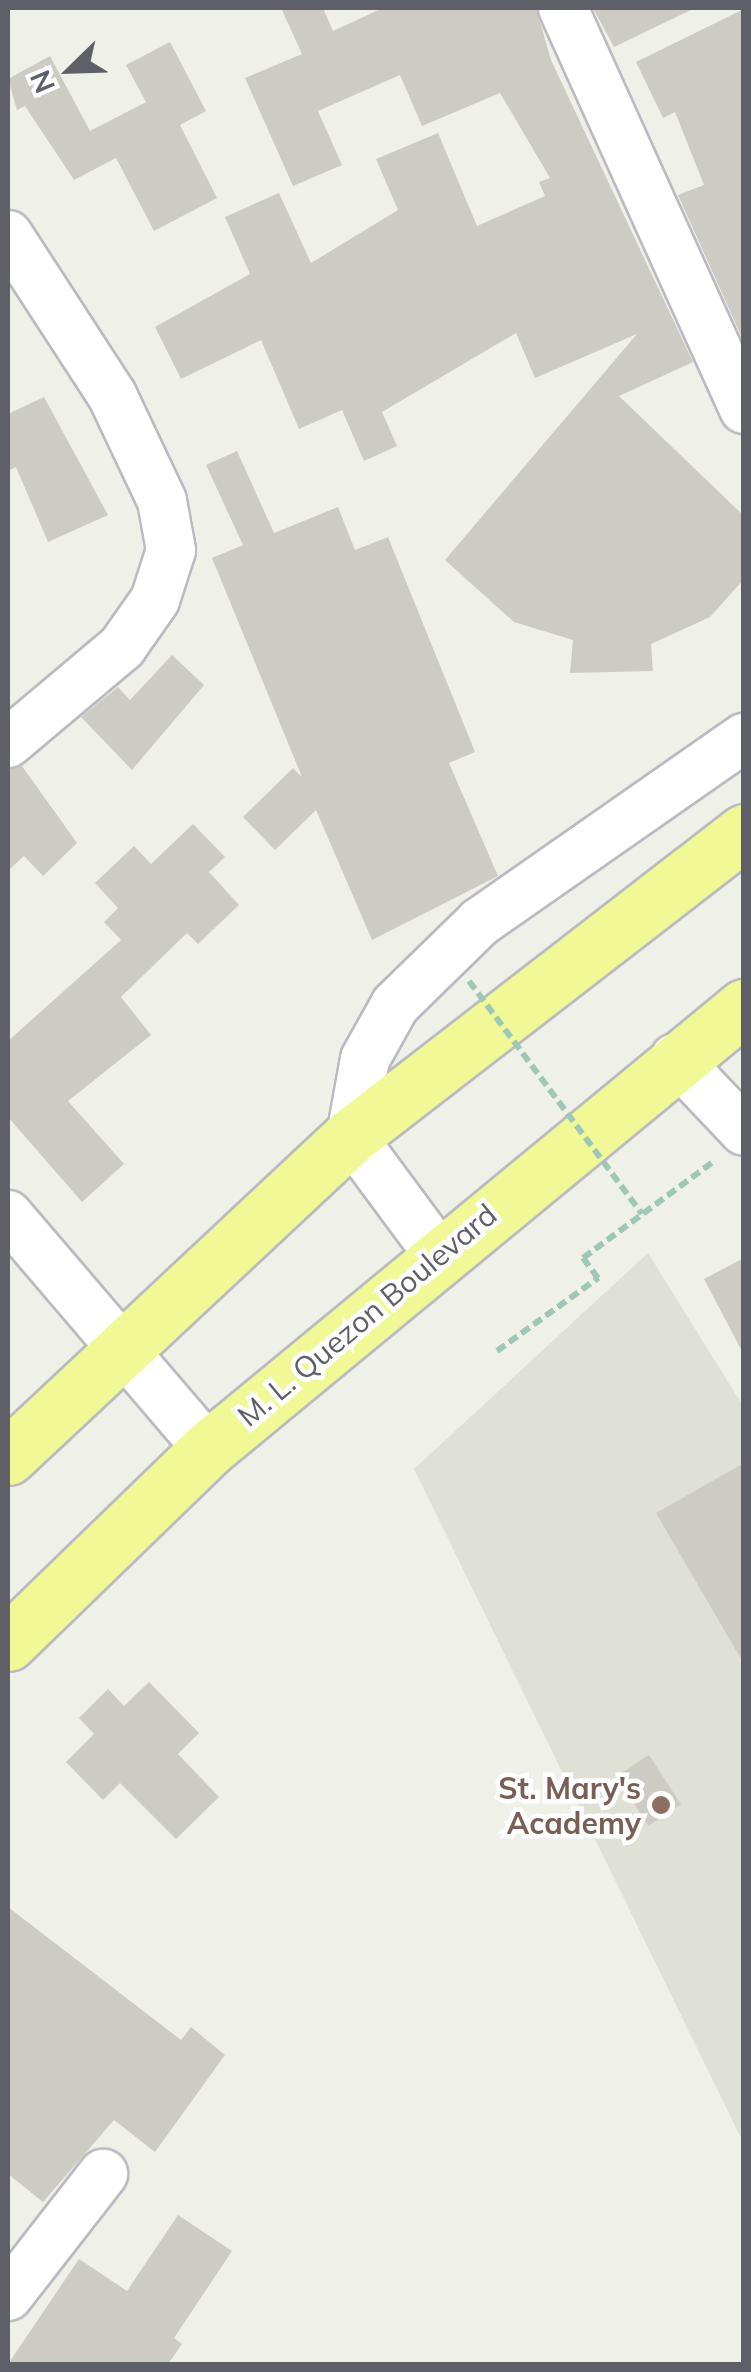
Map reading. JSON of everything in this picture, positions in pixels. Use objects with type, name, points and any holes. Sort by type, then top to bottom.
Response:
[{"type":"highway","points":[[8,1457],[120,1348],[352,1136],[744,832]]},
{"type":"highway","name":"M. L. Quezon Boulevard","points":[[8,1643],[208,1449],[675,1058],[744,1008]]},
{"type":"street","points":[[563,8],[611,97],[744,408]]},
{"type":"street","points":[[8,235],[112,395],[162,501],[171,550],[155,600],[122,648],[8,743]]},
{"type":"street","points":[[439,1255],[352,1136],[365,1058],[433,964],[558,863],[744,738]]},
{"type":"street","points":[[675,1058],[744,1131]]},
{"type":"street","points":[[8,1215],[208,1449]]},
{"type":"street","points":[[8,2296],[103,2174]]},
{"type":"path","points":[[469,980],[642,1214]]},
{"type":"path","points":[[497,1351],[598,1278],[583,1258],[678,1187]]},
{"type":"shaded area","name":"St. Mary's Academy","points":[[648,1253],[743,1406],[743,2142],[414,1469]]},
{"type":"building","points":[[281,8],[323,8],[333,31],[383,8],[536,8],[551,60],[693,362],[619,396],[744,516],[744,579],[710,617],[651,644],[653,671],[570,673],[573,640],[514,622],[445,560],[637,334],[535,378],[516,333],[382,412],[397,446],[364,461],[342,410],[299,429],[261,340],[181,379],[155,327],[250,274],[225,217],[279,193],[311,263],[398,210],[376,159],[438,133],[477,226],[545,196],[539,182],[550,178],[500,93],[422,126],[400,75],[318,111],[342,165],[293,186],[245,78],[302,54]]},
{"type":"building","points":[[593,8],[695,8],[614,47]]},
{"type":"building","points":[[744,9],[743,340],[678,195],[704,185],[675,112],[663,118],[636,62]]},
{"type":"building","points":[[170,42],[206,111],[180,125],[217,198],[154,231],[116,158],[74,180],[25,106],[17,110],[8,79],[50,56],[90,131],[146,102],[126,65]]},
{"type":"building","points":[[44,397],[108,515],[48,542],[16,467],[8,471],[8,414]]},
{"type":"building","points":[[237,451],[274,533],[338,507],[355,550],[388,537],[475,752],[449,763],[498,876],[372,940],[316,810],[275,850],[243,817],[293,768],[302,777],[212,558],[243,545],[206,465]]},
{"type":"building","points":[[172,655],[204,685],[132,770],[81,717],[118,687],[130,700]]},
{"type":"building","points":[[22,766],[77,843],[43,876],[24,856],[8,871],[8,770]]},
{"type":"building","points":[[193,824],[225,857],[209,872],[239,905],[198,944],[187,933],[121,997],[151,1035],[68,1101],[124,1164],[82,1202],[8,1117],[8,1041],[121,940],[104,922],[118,908],[95,883],[134,846],[151,864]]},
{"type":"building","points":[[744,1258],[744,1355],[704,1279]]},
{"type":"building","points":[[744,1463],[744,1664],[656,1513]]},
{"type":"building","points":[[149,1682],[199,1733],[178,1754],[219,1797],[176,1839],[120,1783],[103,1800],[66,1762],[94,1734],[79,1718],[108,1689],[124,1706]]},
{"type":"building","points":[[649,1755],[681,1804],[648,1826],[616,1776]]},
{"type":"building","points":[[8,1907],[181,2040],[191,2027],[225,2055],[155,2152],[114,2120],[43,2202],[8,2174]]},
{"type":"building","points":[[178,2215],[232,2251],[174,2338],[182,2344],[168,2364],[8,2364],[79,2259],[127,2291]]},
{"type":"place","name":"St. Mary's Academy","points":[[661,1805]]}]
